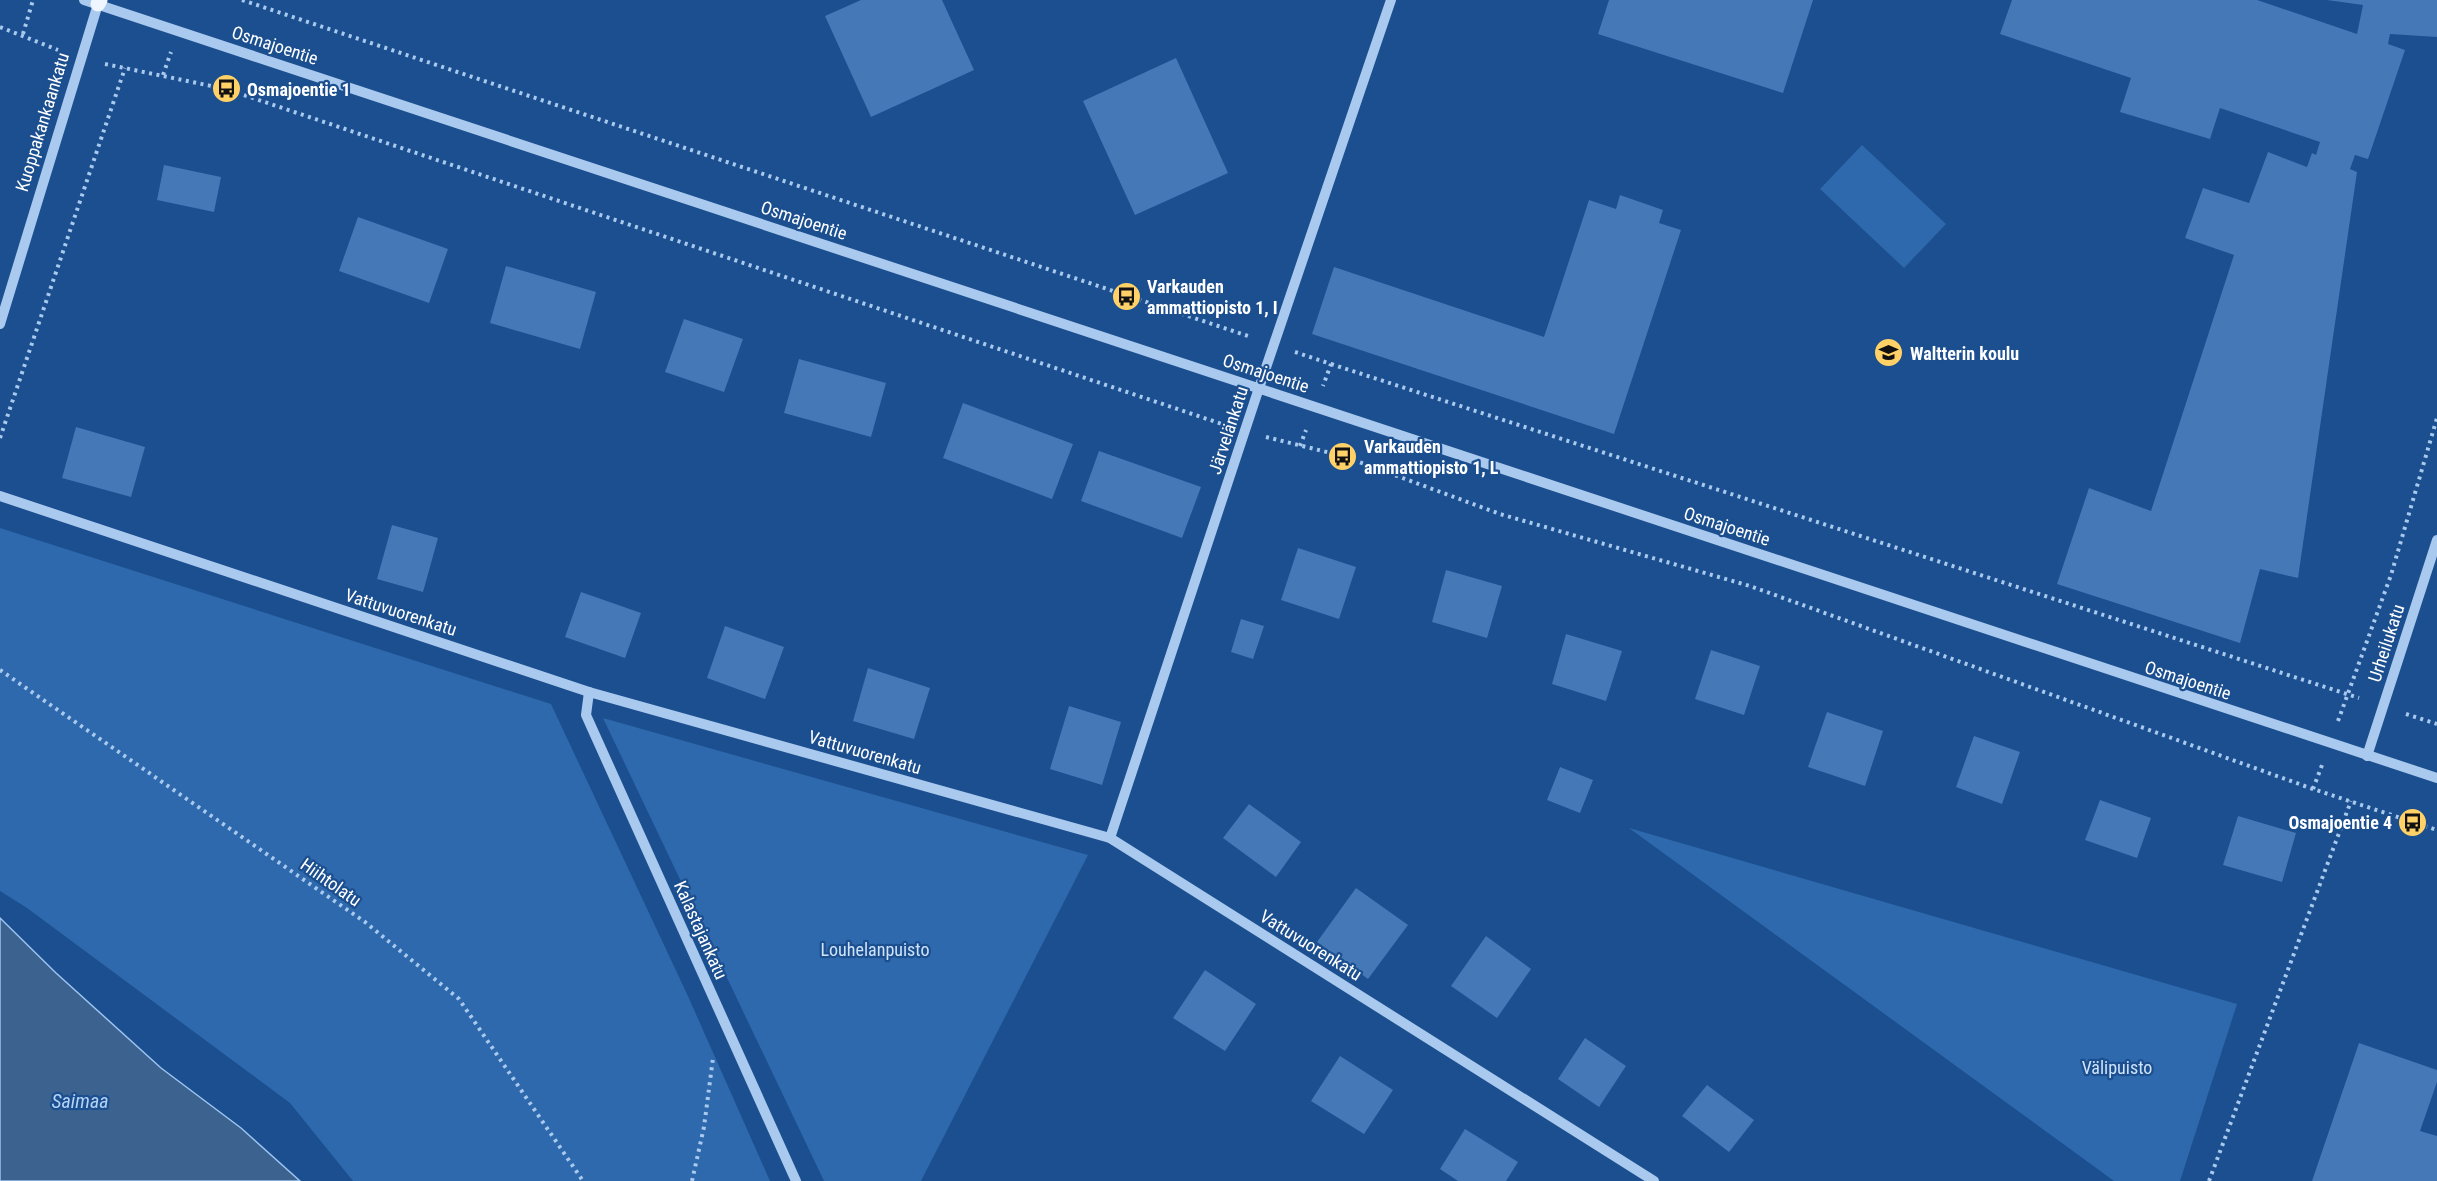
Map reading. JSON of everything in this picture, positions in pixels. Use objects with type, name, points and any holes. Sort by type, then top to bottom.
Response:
[{"type":"street","name":"Järvelänkatu","points":[[1110,838],[1391,0]]},
{"type":"street","name":"Kuoppakankaankatu","points":[[0,324],[82,61],[94,1]]},
{"type":"street","name":"Osmajoentie","points":[[94,1],[2437,778]]},
{"type":"street","name":"Vattuvuorenkatu","points":[[0,496],[589,692],[1110,838],[1654,1181]]},
{"type":"street","name":"Urheilukatu","points":[[2367,756],[2437,540]]},
{"type":"street","name":"Kalastajankatu","points":[[589,692],[586,715],[796,1181]]},
{"type":"path","points":[[23,34],[33,0]]},
{"type":"path","points":[[242,0],[1331,364],[2348,694]]},
{"type":"path","points":[[0,27],[23,34],[82,61]]},
{"type":"path","points":[[0,438],[125,68]]},
{"type":"path","points":[[1300,446],[1331,364]]},
{"type":"path","points":[[2313,789],[2391,575],[2437,418]]},
{"type":"path","name":"Hiihtolatu","points":[[0,670],[365,922],[459,999],[583,1181]]},
{"type":"path","points":[[2209,1181],[2350,801],[2437,830]]},
{"type":"path","points":[[692,1181],[704,1127],[713,1057]]},
{"type":"green space","points":[[1862,145],[1946,224],[1904,268],[1820,189]]},
{"type":"green space","points":[[0,528],[551,704],[687,994],[770,1181],[353,1181],[290,1103],[27,908],[0,891]]},
{"type":"green space","name":"Louhelanpuisto","points":[[603,718],[1088,855],[921,1181],[824,1181]]},
{"type":"green space","name":"Välipuisto","points":[[1629,828],[2237,1004],[2180,1181],[2114,1181]]},
{"type":"water","name":"Saimaa","points":[[0,918],[56,973],[161,1068],[241,1128],[300,1181],[0,1181]]},
{"type":"building","points":[[861,0],[942,0],[974,70],[871,117],[825,16]]},
{"type":"building","points":[[1609,0],[1813,0],[1783,93],[1598,34]]},
{"type":"building","points":[[2012,0],[2257,0],[2357,34],[2363,5],[2327,0],[2437,0],[2437,37],[2390,34],[2388,44],[2405,50],[2368,159],[2355,155],[2350,169],[2357,172],[2298,578],[2260,569],[2240,643],[2057,584],[2089,488],[2151,511],[2234,255],[2185,238],[2203,188],[2249,203],[2268,152],[2307,167],[2312,153],[2316,155],[2320,142],[2220,108],[2210,139],[2120,112],[2131,78],[2000,34]]},
{"type":"building","points":[[1176,58],[1228,173],[1135,215],[1083,101]]},
{"type":"building","points":[[164,165],[221,177],[214,212],[157,200]]},
{"type":"building","points":[[1620,195],[1663,210],[1659,223],[1681,230],[1614,434],[1312,334],[1334,267],[1544,337],[1589,200],[1616,209]]},
{"type":"building","points":[[358,217],[448,249],[429,303],[339,271]]},
{"type":"building","points":[[506,266],[596,292],[580,349],[490,323]]},
{"type":"building","points":[[684,319],[743,339],[724,392],[665,372]]},
{"type":"building","points":[[799,359],[886,383],[871,437],[784,413]]},
{"type":"building","points":[[963,403],[1073,444],[1052,499],[943,458]]},
{"type":"building","points":[[76,427],[145,447],[131,497],[62,478]]},
{"type":"building","points":[[1099,451],[1201,487],[1182,538],[1081,501]]},
{"type":"building","points":[[392,525],[438,538],[423,592],[377,579]]},
{"type":"building","points":[[1298,548],[1356,567],[1339,619],[1281,600]]},
{"type":"building","points":[[1446,570],[1502,586],[1487,638],[1432,622]]},
{"type":"building","points":[[581,592],[641,613],[625,658],[565,637]]},
{"type":"building","points":[[1241,619],[1264,626],[1253,659],[1231,652]]},
{"type":"building","points":[[725,626],[784,647],[765,699],[707,678]]},
{"type":"building","points":[[1566,634],[1622,651],[1606,701],[1552,684]]},
{"type":"building","points":[[1711,650],[1760,666],[1744,715],[1695,699]]},
{"type":"building","points":[[868,668],[930,688],[914,739],[853,721]]},
{"type":"building","points":[[1069,706],[1121,722],[1102,785],[1050,769]]},
{"type":"building","points":[[1827,712],[1883,731],[1865,786],[1808,767]]},
{"type":"building","points":[[1974,736],[2020,752],[2002,804],[1956,787]]},
{"type":"building","points":[[1560,767],[1593,780],[1580,813],[1547,800]]},
{"type":"building","points":[[2100,800],[2151,818],[2137,858],[2085,840]]},
{"type":"building","points":[[1249,804],[1301,842],[1276,877],[1223,838]]},
{"type":"building","points":[[2238,816],[2296,833],[2282,882],[2223,865]]},
{"type":"building","points":[[1356,888],[1408,925],[1368,979],[1317,942]]},
{"type":"building","points":[[1486,936],[1531,969],[1497,1018],[1451,986]]},
{"type":"building","points":[[1205,970],[1256,1004],[1225,1051],[1173,1018]]},
{"type":"building","points":[[1585,1038],[1626,1066],[1599,1107],[1558,1079]]},
{"type":"building","points":[[2359,1043],[2437,1070],[2437,1082],[2420,1131],[2437,1136],[2437,1181],[2312,1181]]},
{"type":"building","points":[[1340,1056],[1393,1090],[1364,1134],[1311,1101]]},
{"type":"building","points":[[1707,1085],[1754,1120],[1729,1152],[1682,1116]]},
{"type":"building","points":[[1465,1129],[1518,1162],[1506,1181],[1458,1181],[1440,1169]]},
{"type":"place","name":"Osmajoentie 1","points":[[226,89]]},
{"type":"place","name":"Varkauden ammattiopisto 1, I","points":[[1126,296]]},
{"type":"place","name":"Waltterin koulu","points":[[1889,353]]},
{"type":"place","name":"Varkauden ammattiopisto 1, L","points":[[1343,456]]},
{"type":"place","name":"Osmajoentie 4","points":[[2413,822]]}]
